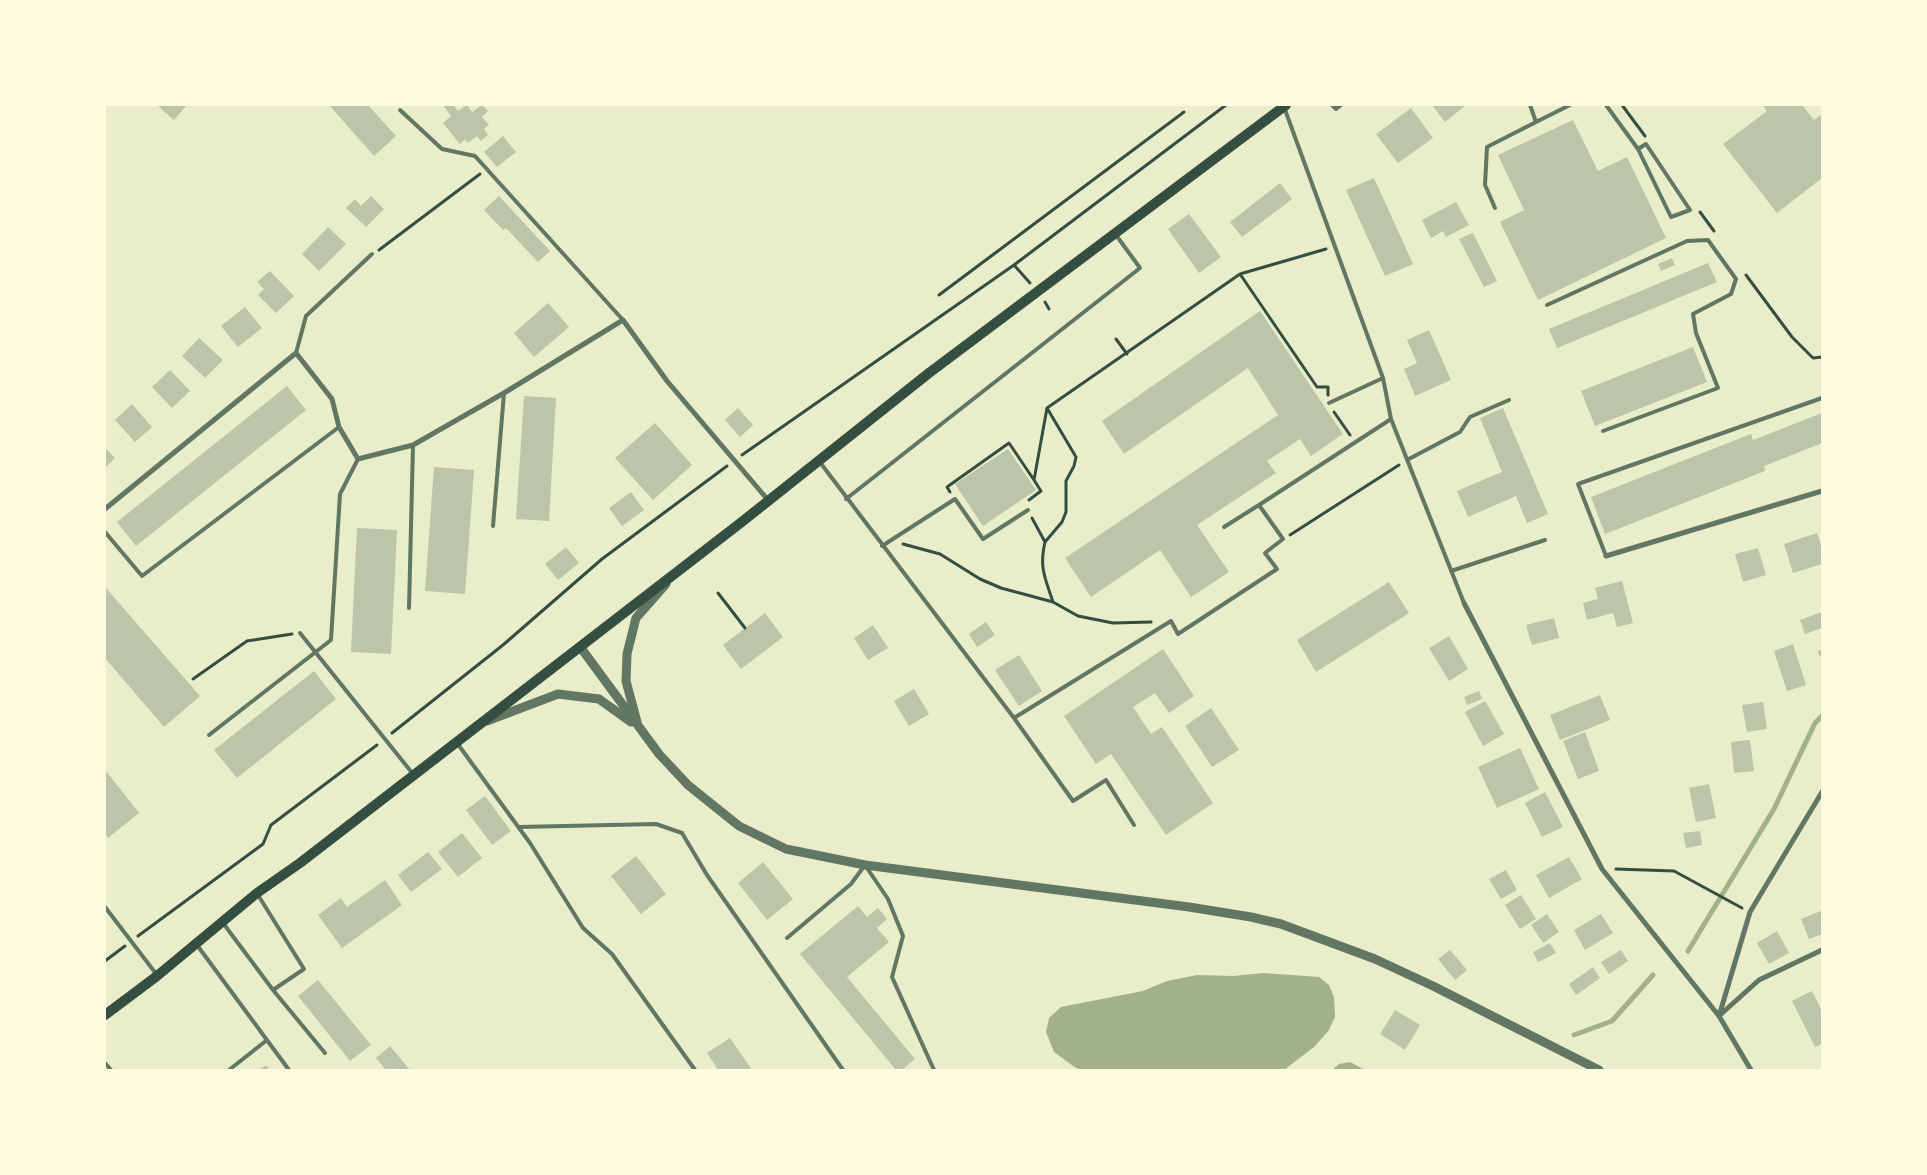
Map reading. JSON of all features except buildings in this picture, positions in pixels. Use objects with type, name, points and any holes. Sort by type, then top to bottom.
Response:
[{"type":"main road","points":[[105,1015],[157,976],[257,893],[300,863],[581,648],[929,373],[1115,235],[1284,106]]},
{"type":"street","points":[[105,509],[296,352],[332,399],[339,427],[358,460],[413,445],[504,393],[623,320],[667,381],[769,501]]},
{"type":"street","points":[[1606,556],[1822,491]]},
{"type":"street","points":[[638,728],[626,682],[629,645],[636,618],[674,575]]},
{"type":"street","points":[[1464,603],[1602,869],[1719,1016],[1751,1070]]},
{"type":"street","points":[[581,648],[638,728],[688,785],[739,826],[786,849],[865,865],[1188,907],[1282,924],[1375,959],[1433,986],[1599,1070]]},
{"type":"street","points":[[485,722],[558,694],[599,699],[638,728]]},
{"type":"street","points":[[1719,1016],[1750,912],[1822,792]]},
{"type":"street","points":[[1719,1016],[1759,980],[1822,950]]},
{"type":"lane","points":[[1332,105],[1336,109],[1341,105]]},
{"type":"lane","points":[[1530,105],[1536,122]]},
{"type":"lane","points":[[1495,208],[1485,185],[1487,147],[1570,105]]},
{"type":"lane","points":[[1606,105],[1638,148],[1671,218],[1690,210],[1646,144],[1638,148]]},
{"type":"lane","points":[[1284,106],[1383,378],[1391,419],[1464,603]]},
{"type":"lane","points":[[400,110],[442,148],[476,156],[623,320]]},
{"type":"lane","points":[[846,499],[1140,268],[1115,235]]},
{"type":"lane","points":[[1547,305],[1686,241],[1708,240],[1736,280],[1731,294],[1693,314],[1696,333],[1718,388],[1603,431]]},
{"type":"lane","points":[[296,352],[306,316],[372,254]]},
{"type":"lane","points":[[1329,403],[1383,378]]},
{"type":"lane","points":[[493,526],[504,393]]},
{"type":"lane","points":[[1606,556],[1578,484],[1822,398]]},
{"type":"lane","points":[[1407,460],[1460,432],[1470,417],[1509,400]]},
{"type":"lane","points":[[1224,527],[1391,419]]},
{"type":"lane","points":[[105,532],[142,576],[339,427]]},
{"type":"lane","points":[[410,608],[413,445]]},
{"type":"lane","points":[[209,736],[331,640],[340,494],[358,460]]},
{"type":"lane","points":[[819,461],[1014,718],[1073,801],[1106,780],[1134,825]]},
{"type":"lane","points":[[882,546],[955,499],[983,539],[1028,510]]},
{"type":"lane","points":[[1014,718],[1171,621],[1178,634],[1277,568],[1265,553],[1284,539],[1259,504]]},
{"type":"lane","points":[[1451,571],[1545,540]]},
{"type":"lane","points":[[300,633],[414,776]]},
{"type":"lane","points":[[456,742],[519,827],[583,928],[612,954],[695,1070]]},
{"type":"lane","points":[[519,827],[656,824],[682,833],[707,875],[843,1070]]},
{"type":"lane","points":[[787,938],[851,884],[865,865],[888,899],[903,936],[892,978],[934,1070]]},
{"type":"lane","points":[[257,893],[304,969],[273,990]]},
{"type":"lane","points":[[105,908],[157,976]]},
{"type":"lane","points":[[222,922],[273,990],[325,1053]]},
{"type":"lane","points":[[196,944],[268,1040],[288,1070]]},
{"type":"lane","points":[[228,1070],[268,1040]]},
{"type":"lane","points":[[105,1063],[111,1070]]},
{"type":"path","points":[[105,961],[263,844],[271,825],[386,739],[503,645],[602,559],[734,461],[1014,265],[1226,105]]},
{"type":"path","points":[[939,296],[1184,112]]},
{"type":"path","points":[[372,254],[386,247],[487,169]]},
{"type":"path","points":[[1034,480],[1047,408],[1240,274],[1334,247]]},
{"type":"path","points":[[1240,274],[1317,387],[1328,387],[1329,403],[1355,442]]},
{"type":"path","points":[[1116,339],[1127,354]]},
{"type":"path","points":[[1047,408],[1076,457],[1074,466],[1066,481],[1066,512],[1062,522],[1045,542],[1042,558],[1044,575],[1053,602]]},
{"type":"path","points":[[955,499],[947,487],[1009,443],[1041,491],[1024,504],[1045,542]]},
{"type":"path","points":[[1284,539],[1407,460]]},
{"type":"path","points":[[882,546],[903,544],[940,554],[980,579],[1001,588],[1053,602],[1078,616],[1113,623],[1171,621]]},
{"type":"path","points":[[718,593],[745,628]]},
{"type":"path","points":[[193,679],[247,641],[300,633]]},
{"type":"path","points":[[1602,869],[1674,871],[1750,912]]},
{"type":"shaded area","points":[[1264,973],[1319,977],[1329,985],[1334,997],[1335,1017],[1329,1030],[1314,1047],[1284,1070],[1082,1070],[1076,1068],[1054,1052],[1046,1032],[1049,1018],[1061,1007],[1143,991],[1167,981],[1197,975],[1233,976]]},
{"type":"shaded area","points":[[1350,1062],[1365,1070],[1332,1070],[1339,1064]]},
{"type":"waterway","points":[[1688,951],[1774,809],[1815,723],[1822,716]]},
{"type":"waterway","points":[[1574,1035],[1612,1021],[1653,975]]}]
